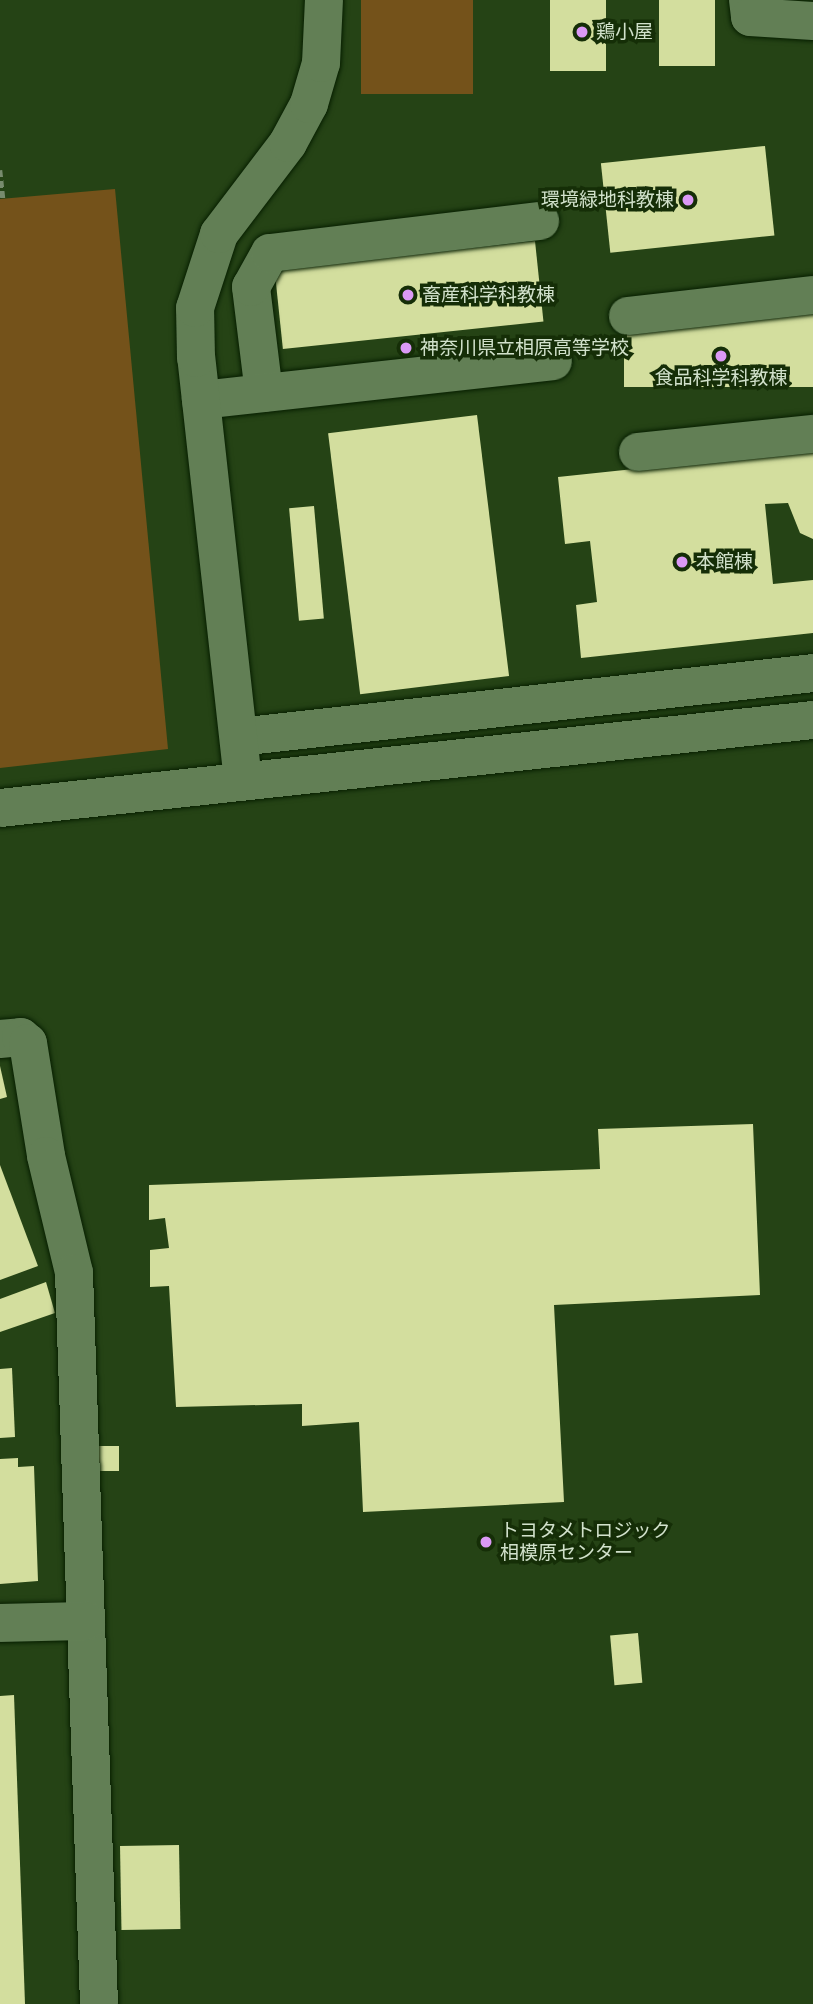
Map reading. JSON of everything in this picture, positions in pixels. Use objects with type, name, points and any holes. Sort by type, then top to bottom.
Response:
[{"type":"street","points":[[243,781],[201,400],[195,308],[203,274],[219,234],[288,143],[309,104],[321,63],[324,0]]},
{"type":"street","points":[[748,0],[750,17],[813,21]]},
{"type":"street","points":[[264,393],[251,287],[270,253],[540,220]]},
{"type":"street","points":[[628,316],[813,295]]},
{"type":"street","points":[[201,400],[553,361]]},
{"type":"street","points":[[638,452],[813,434]]},
{"type":"street","points":[[239,737],[813,673]]},
{"type":"street","points":[[0,808],[813,720]]},
{"type":"street","points":[[0,1039],[20,1037],[28,1043],[46,1156],[74,1273],[99,2004]]},
{"type":"street","points":[[0,1623],[86,1621]]},
{"type":"path","points":[[0,170],[3,199]]},
{"type":"shaded area","name":"神奈川県立相原高等学校","points":[[0,0],[813,0],[813,781],[0,781]]},
{"type":"shaded area","points":[[361,0],[473,0],[473,94],[361,94]]},
{"type":"shaded area","points":[[115,189],[168,749],[0,768],[0,199]]},
{"type":"shaded area","points":[[0,752],[813,752],[813,2004],[0,2004]]},
{"type":"building","name":"鶏小屋","points":[[550,0],[606,0],[606,71],[550,71]]},
{"type":"building","points":[[659,0],[715,0],[715,66],[659,66]]},
{"type":"building","name":"環境緑地科教棟","points":[[765,146],[774,236],[610,253],[601,163]]},
{"type":"building","name":"畜産科学科教棟","points":[[535,241],[543,322],[283,349],[274,268]]},
{"type":"building","name":"食品科学科教棟","points":[[624,305],[813,305],[813,387],[624,387]]},
{"type":"building","points":[[477,415],[509,676],[360,694],[328,433]]},
{"type":"building","name":"本館棟","points":[[813,450],[813,539],[800,533],[788,503],[765,504],[773,584],[813,580],[813,633],[581,658],[576,605],[597,602],[590,541],[565,544],[558,477]]},
{"type":"building","points":[[314,506],[324,619],[299,621],[289,508]]},
{"type":"building","points":[[0,1066],[7,1097],[0,1099]]},
{"type":"building","points":[[753,1124],[760,1295],[554,1305],[564,1502],[363,1512],[359,1422],[302,1426],[302,1404],[176,1407],[169,1286],[150,1287],[150,1250],[169,1248],[165,1218],[149,1220],[149,1185],[600,1169],[598,1129]]},
{"type":"building","points":[[0,1165],[38,1266],[0,1280]]},
{"type":"building","points":[[46,1282],[55,1313],[0,1332],[0,1299]]},
{"type":"building","points":[[12,1368],[15,1437],[0,1438],[0,1369]]},
{"type":"building","points":[[95,1446],[119,1446],[119,1471],[95,1471]]},
{"type":"building","points":[[18,1458],[18,1467],[34,1466],[38,1581],[0,1584],[0,1459]]},
{"type":"building","points":[[638,1633],[642,1683],[614,1685],[610,1635]]},
{"type":"building","points":[[14,1695],[25,2004],[0,2004],[0,1696]]},
{"type":"building","points":[[179,1845],[180,1929],[121,1930],[120,1846]]},
{"type":"place","name":"鶏小屋","points":[[582,32]]},
{"type":"place","name":"環境緑地科教棟","points":[[688,200]]},
{"type":"place","name":"畜産科学科教棟","points":[[408,295]]},
{"type":"place","name":"神奈川県立相原高等学校","points":[[406,348]]},
{"type":"place","name":"食品科学科教棟","points":[[721,356]]},
{"type":"place","name":"本館棟","points":[[682,562]]},
{"type":"place","name":"トヨタメトロジック 相模原センター","points":[[486,1542]]}]
